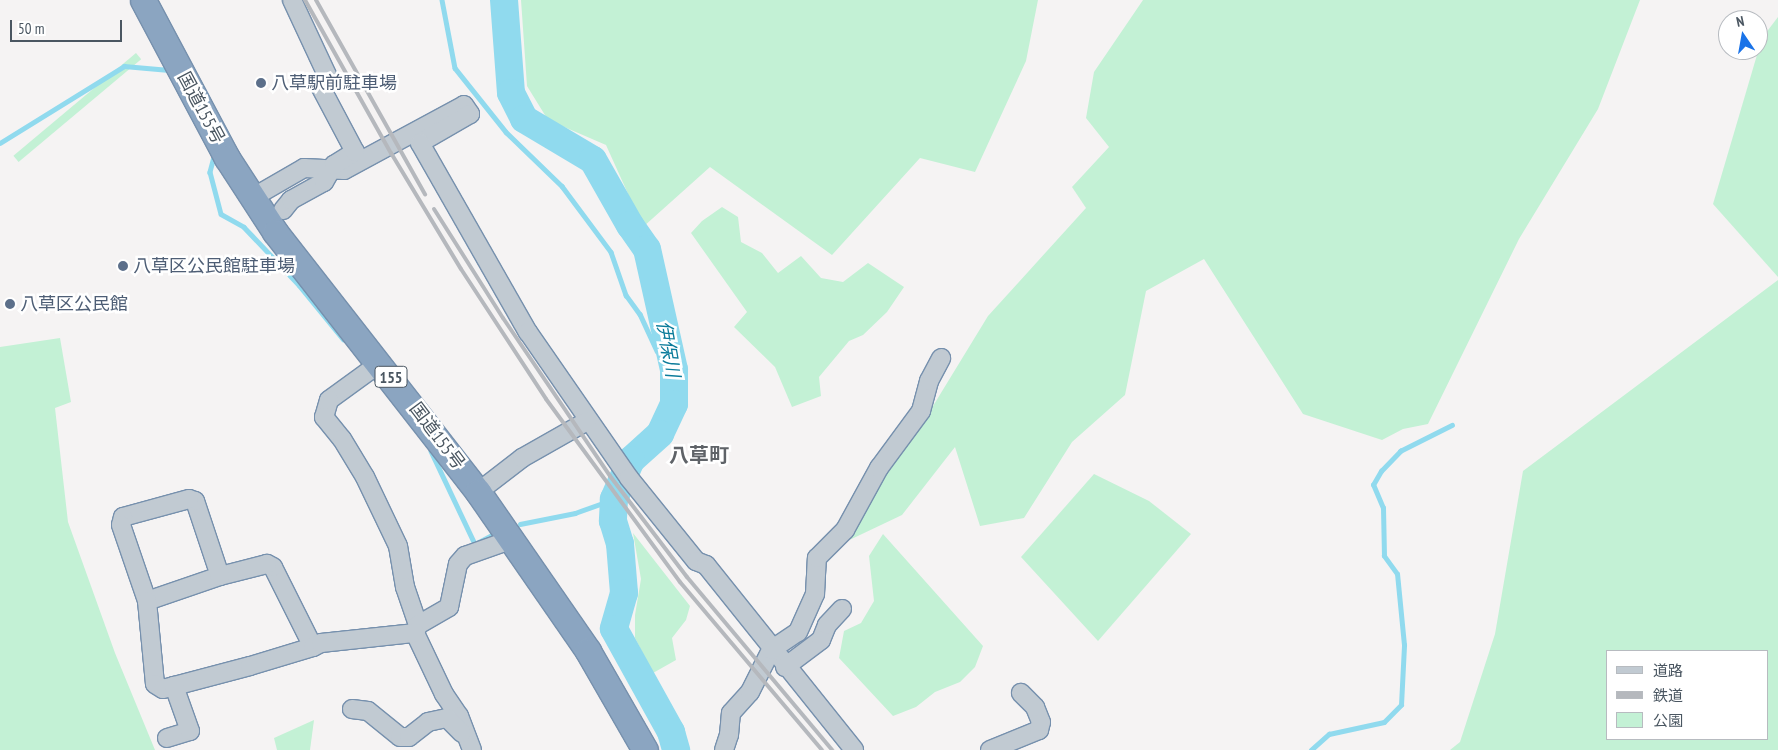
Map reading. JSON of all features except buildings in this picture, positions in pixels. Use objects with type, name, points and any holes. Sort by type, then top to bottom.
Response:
[{"type":"highway","name":"国道155号","points":[[143,0],[227,158],[252,198],[372,369],[478,492],[588,651],[644,749]]},
{"type":"street","points":[[283,210],[290,200],[324,182],[334,165],[355,152],[319,84],[327,75],[292,0]]},
{"type":"street","points":[[252,198],[304,168],[329,172],[344,170],[368,159],[464,105],[470,114],[420,143],[528,332],[587,421],[629,478],[696,561],[706,565],[771,650],[854,750]]},
{"type":"street","points":[[724,750],[729,735],[731,713],[750,692],[771,650],[798,632],[815,594],[817,558],[845,530],[879,468],[921,411],[929,381],[941,358]]},
{"type":"street","points":[[372,369],[329,400],[324,417],[342,439],[365,477],[398,546],[405,587],[416,629],[469,743]]},
{"type":"street","points":[[478,492],[522,458],[587,421]]},
{"type":"street","points":[[220,576],[195,501],[189,499],[123,517],[121,525],[147,601],[155,684],[163,688],[174,686],[313,647],[320,643],[416,629],[449,607],[458,564],[465,556],[510,540]]},
{"type":"street","points":[[147,601],[220,576],[267,564],[273,567],[313,647]]},
{"type":"street","points":[[785,667],[821,640],[827,625],[842,609]]},
{"type":"street","points":[[167,738],[190,731],[174,686]]},
{"type":"street","points":[[990,750],[1039,730],[1041,722],[1034,707],[1021,693]]},
{"type":"street","points":[[352,709],[368,711],[400,737],[409,736],[428,722],[448,718],[469,743]]},
{"type":"green space","points":[[521,0],[1038,0],[1026,61],[975,172],[920,158],[832,255],[710,167],[643,227],[606,145],[548,120],[527,86]]},
{"type":"green space","points":[[1143,0],[1640,0],[1598,109],[1519,239],[1428,424],[1403,429],[1382,440],[1303,414],[1204,259],[1146,291],[1125,395],[1072,442],[1024,518],[980,526],[955,447],[902,515],[841,544],[892,460],[922,424],[988,316],[1086,208],[1072,187],[1109,147],[1086,118],[1094,72]]},
{"type":"green space","points":[[1778,17],[1778,277],[1713,204],[1756,60],[1768,60],[1768,30]]},
{"type":"green space","points":[[136,53],[141,59],[19,162],[13,156]]},
{"type":"green space","points":[[722,207],[738,217],[741,242],[762,253],[778,273],[801,256],[821,278],[843,282],[868,263],[904,287],[887,312],[863,335],[849,341],[819,377],[821,396],[792,407],[775,367],[734,327],[747,312],[691,233],[702,221]]},
{"type":"green space","points":[[1778,280],[1778,750],[1450,750],[1460,742],[1495,634],[1523,471]]},
{"type":"green space","points":[[60,338],[71,402],[55,408],[68,522],[115,653],[155,750],[0,750],[0,347]]},
{"type":"green space","points":[[1094,474],[1149,501],[1191,534],[1098,641],[1021,557]]},
{"type":"green space","points":[[633,533],[690,606],[686,620],[672,638],[676,660],[653,673],[635,638],[635,615],[641,579]]},
{"type":"green space","points":[[883,534],[983,646],[975,667],[960,682],[935,692],[916,707],[893,716],[839,658],[844,631],[861,623],[874,601],[869,556]]},
{"type":"green space","points":[[314,720],[310,750],[277,750],[274,738]]},
{"type":"waterway","points":[[442,0],[455,68],[506,132],[562,186],[611,252],[626,295],[640,314],[657,351]]},
{"type":"waterway","name":"伊保川","points":[[504,0],[511,93],[524,119],[593,160],[630,225],[647,249],[674,370],[674,404],[660,434],[631,460],[614,499],[613,521],[620,544],[624,593],[614,629],[671,732],[676,750]]},
{"type":"waterway","points":[[0,143],[124,66],[169,70]]},
{"type":"waterway","points":[[214,157],[210,172],[221,214],[244,227],[299,285],[343,339]]},
{"type":"waterway","points":[[1311,750],[1329,734],[1384,722],[1401,705],[1404,645],[1397,574],[1384,556],[1383,508],[1373,485],[1381,471],[1400,451],[1452,425]]},
{"type":"waterway","points":[[431,451],[475,544],[496,533]]},
{"type":"waterway","points":[[520,524],[575,513],[614,499]]},
{"type":"railway","points":[[305,0],[391,153],[461,269],[546,399],[680,582],[822,750]]},
{"type":"railway","points":[[316,0],[425,194]]},
{"type":"railway","points":[[434,209],[503,318],[610,476],[687,577],[832,750]]},
{"type":"place","name":"八草駅前駐車場","points":[[261,83]]},
{"type":"place","name":"八草区公民館駐車場","points":[[123,266]]},
{"type":"place","name":"八草区公民館","points":[[10,304]]},
{"type":"district","name":"八草町","points":[[699,455]]}]
